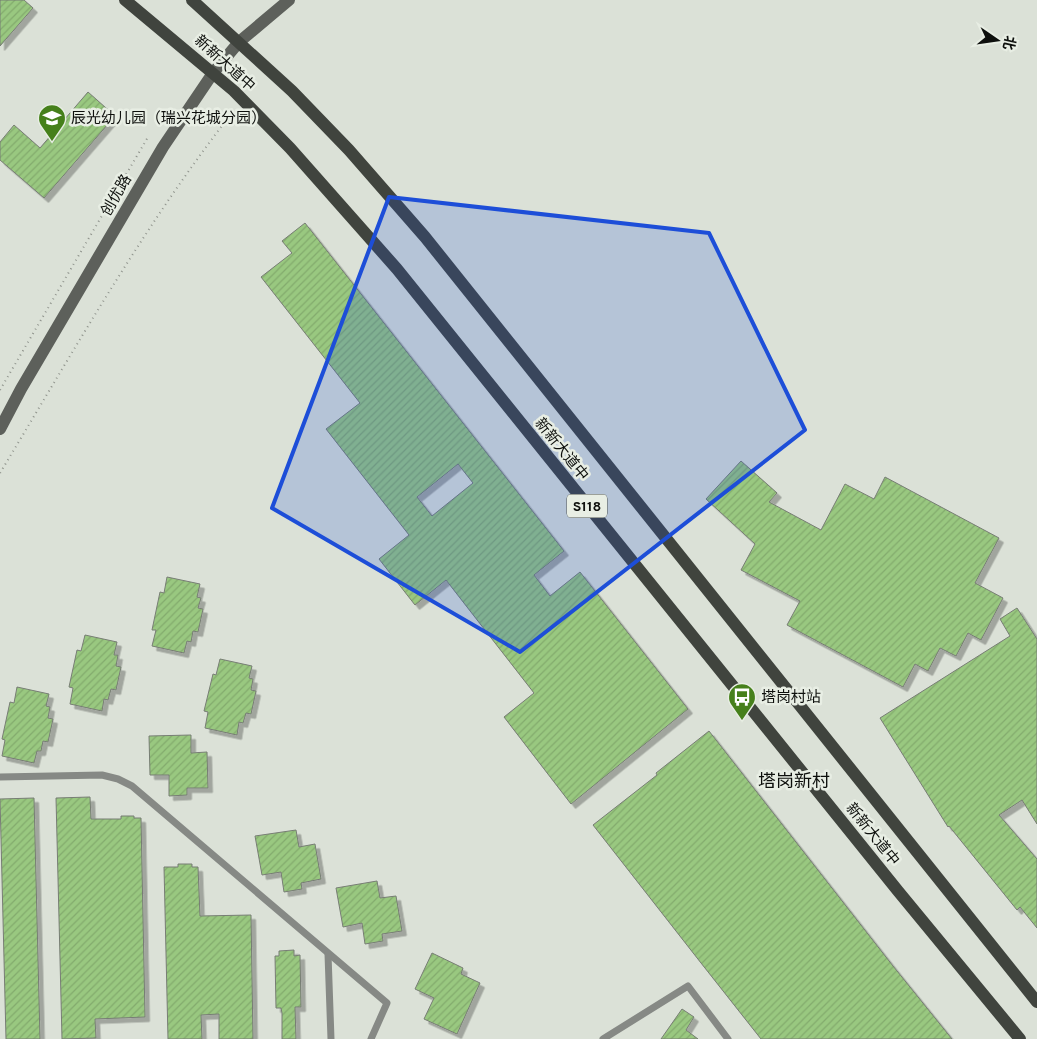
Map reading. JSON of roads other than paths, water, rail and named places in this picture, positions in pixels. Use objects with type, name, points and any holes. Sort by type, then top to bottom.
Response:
[{"type":"main road","name":"新新大道中","points":[[125,0],[234,91],[290,148],[398,269],[898,891],[1020,1039]]},
{"type":"main road","name":"新新大道中","points":[[192,0],[292,91],[349,150],[425,237],[1037,1002]]},
{"type":"street","name":"创优路","points":[[0,429],[21,389],[163,146],[213,73],[239,42],[289,0]]},
{"type":"lane","points":[[0,777],[102,775],[118,779],[132,786],[387,1003],[370,1039]]},
{"type":"lane","points":[[328,954],[331,1039]]},
{"type":"lane","points":[[603,1039],[688,986],[728,1039]]},
{"type":"place","name":"辰光幼儿园（瑞兴花城分园）","points":[[52,142]]},
{"type":"place","name":"塔岗村站","points":[[742,721]]},
{"type":"district","name":"塔岗新村","points":[[794,781]]}]
